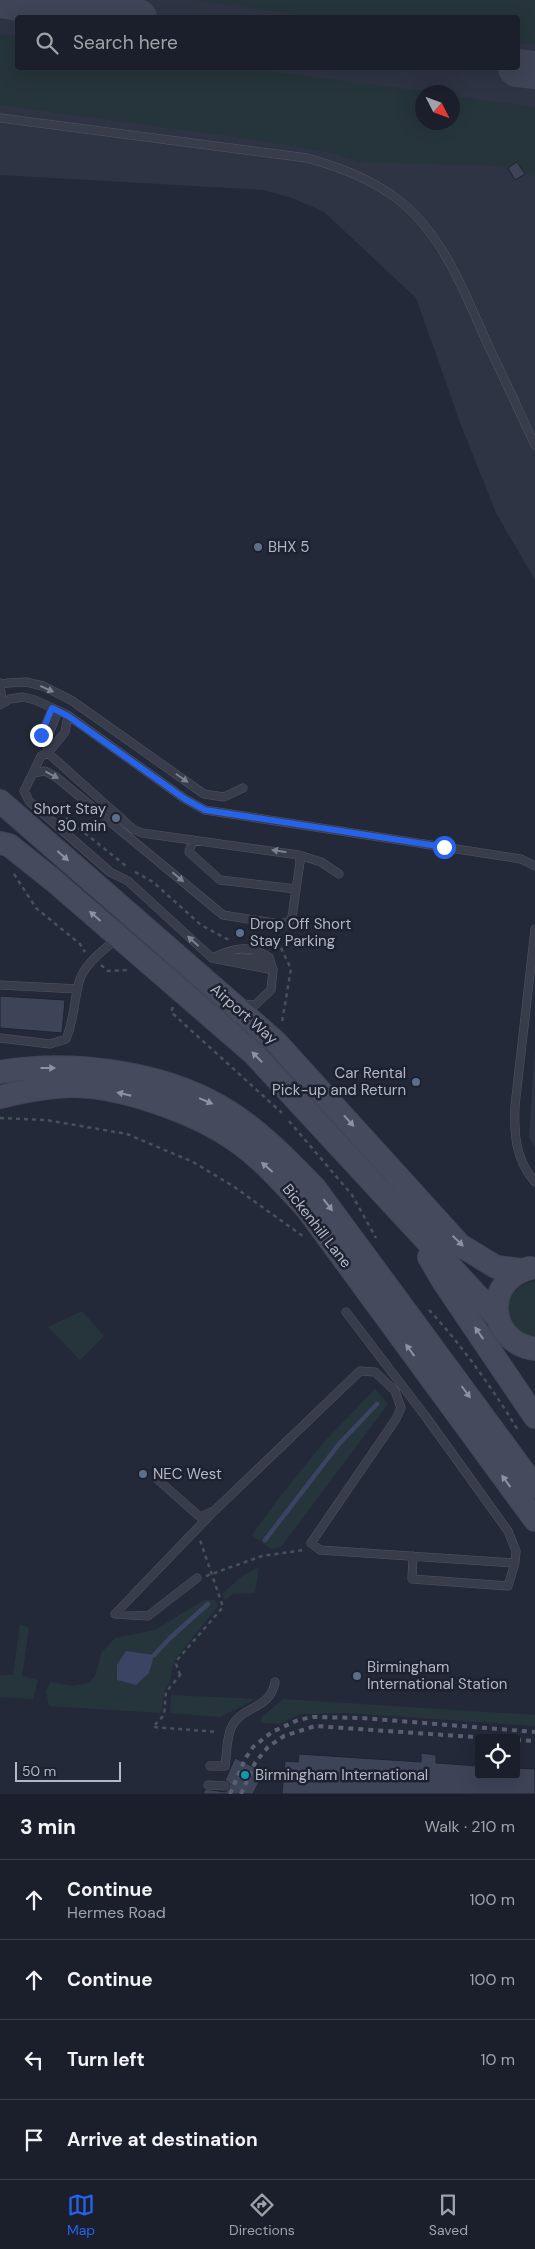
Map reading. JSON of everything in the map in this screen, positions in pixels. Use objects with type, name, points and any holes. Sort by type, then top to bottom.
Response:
[{"type":"street","name":"Airport Way","points":[[0,801],[276,1042],[460,1245],[496,1267],[531,1268]]},
{"type":"street","name":"Airport Way","points":[[0,843],[9,845],[254,1054],[497,1317],[500,1327],[509,1339],[528,1348]]},
{"type":"street","name":"Bickenhill Lane","points":[[0,1072],[25,1068],[87,1068],[127,1074],[172,1086],[219,1106],[251,1128],[315,1188],[535,1487]]},
{"type":"street","name":"Bickenhill Lane","points":[[0,1097],[39,1089],[76,1086],[114,1092],[146,1099],[175,1110],[206,1124],[239,1143],[275,1174],[307,1209],[535,1520]]},
{"type":"street","points":[[409,1221],[443,1281],[535,1417]]},
{"type":"street","points":[[497,1317],[497,1299],[504,1284],[531,1268]]},
{"type":"street","points":[[528,1348],[523,1373],[535,1407]]},
{"type":"lane","points":[[0,118],[307,158],[339,167],[369,181],[397,199],[416,216],[434,238],[456,274],[535,444]]},
{"type":"lane","points":[[243,788],[224,797],[204,794],[71,700],[43,686],[26,682],[0,684],[1,704],[10,699],[23,696],[55,709],[68,716],[185,799],[205,810],[521,859],[535,866]]},
{"type":"lane","points":[[55,709],[46,741],[48,753],[133,829],[142,833],[299,855],[321,862],[339,874]]},
{"type":"lane","points":[[68,716],[65,732],[48,753],[40,756],[24,791],[29,801],[110,872],[128,881],[212,958],[272,970]]},
{"type":"lane","points":[[33,773],[46,771],[56,777],[134,844],[168,869],[222,915],[280,924],[289,922],[292,917],[300,862],[299,855]]},
{"type":"lane","points":[[134,844],[142,833]]},
{"type":"lane","points":[[193,840],[189,852],[220,880],[296,889]]},
{"type":"lane","points":[[535,929],[515,1106],[514,1135],[521,1158],[535,1182]]},
{"type":"lane","points":[[0,1038],[50,1044],[66,1039],[72,1025],[79,980],[94,960],[119,937]]},
{"type":"lane","points":[[212,958],[224,952],[244,948],[256,949],[269,958],[272,970],[271,990],[255,1005],[231,1003]]},
{"type":"lane","points":[[0,985],[78,989]]},
{"type":"lane","points":[[346,1312],[426,1417],[508,1531],[516,1551],[515,1563],[508,1586],[412,1579],[414,1556]]},
{"type":"lane","points":[[197,1578],[148,1616],[115,1614],[212,1512],[360,1371],[375,1372],[395,1391],[401,1408],[392,1426],[311,1543],[320,1550],[515,1563]]},
{"type":"lane","points":[[157,1479],[200,1517],[212,1512]]},
{"type":"lane","points":[[210,1766],[225,1766],[232,1726],[239,1718],[270,1697],[275,1682]]},
{"type":"lane","points":[[208,1785],[225,1786]]},
{"type":"path","points":[[61,813],[121,864],[153,882],[201,925],[224,939],[233,940]]},
{"type":"path","points":[[13,872],[36,908],[80,944],[86,954],[108,971],[126,970],[135,974]]},
{"type":"path","points":[[272,947],[281,948],[291,969],[281,1024]]},
{"type":"path","points":[[171,1012],[175,1001]]},
{"type":"path","points":[[0,1118],[46,1120],[127,1134],[193,1162],[234,1186],[305,1238]]},
{"type":"path","points":[[196,1529],[223,1607],[178,1659],[176,1664],[181,1674],[166,1692],[164,1715],[153,1727],[219,1732],[219,1736]]},
{"type":"path","points":[[212,1574],[262,1556],[306,1550],[315,1546]]},
{"type":"shaded area","points":[[0,0],[535,0],[535,580],[496,513],[461,425],[416,298],[324,212],[292,198],[263,190],[0,175]]},
{"type":"shaded area","points":[[194,0],[535,0],[535,44],[520,43],[520,15],[297,15]]},
{"type":"shaded area","points":[[0,34],[15,36],[15,70],[262,70],[415,90],[415,130],[460,130],[460,97],[535,107],[535,176],[497,166],[361,162],[327,152],[256,140],[0,105]]},
{"type":"shaded area","points":[[535,1047],[535,1148],[529,1136]]},
{"type":"shaded area","points":[[535,1281],[535,1338],[515,1329],[511,1323],[509,1304],[517,1289],[522,1285]]},
{"type":"shaded area","points":[[82,1311],[104,1336],[80,1360],[48,1327]]},
{"type":"shaded area","points":[[375,1389],[388,1404],[281,1547],[271,1549],[252,1535],[282,1494],[326,1440]]},
{"type":"shaded area","points":[[259,1567],[255,1593],[233,1594],[225,1600],[222,1594],[241,1577]]},
{"type":"shaded area","points":[[204,1600],[215,1600],[218,1606],[177,1657],[172,1668],[170,1682],[165,1690],[161,1713],[49,1706],[46,1692],[50,1682],[73,1686],[89,1683],[95,1676],[102,1652],[115,1638],[155,1630]]},
{"type":"shaded area","points":[[20,1624],[29,1628],[22,1676],[38,1680],[33,1699],[0,1697],[0,1675],[13,1675]]},
{"type":"shaded area","points":[[171,1695],[256,1699],[220,1717],[170,1713]]},
{"type":"shaded area","points":[[283,1699],[535,1715],[535,1726],[347,1713],[301,1714],[279,1724],[261,1723],[262,1717]]},
{"type":"water","points":[[126,1651],[154,1655],[149,1673],[136,1685],[117,1680],[117,1665]]},
{"type":"building","points":[[517,162],[525,174],[515,180],[508,168]]},
{"type":"building","points":[[0,996],[65,1000],[62,1033],[0,1028]]},
{"type":"building","points":[[421,1753],[436,1755],[436,1763],[475,1766],[475,1779],[520,1779],[520,1768],[535,1769],[535,1794],[282,1794],[285,1761],[298,1762],[299,1754],[421,1762]]},
{"type":"building","name":"Birmingham International","points":[[235,1758],[264,1772],[253,1794],[203,1794],[205,1789],[225,1792],[229,1789],[230,1784],[225,1780]]},
{"type":"waterway","points":[[265,1540],[339,1444],[377,1404]]},
{"type":"waterway","points":[[154,1655],[208,1604]]},
{"type":"taxiway","points":[[6,0],[116,15]]},
{"type":"taxiway","points":[[520,68],[535,70]]},
{"type":"railway","points":[[230,1794],[245,1759],[253,1747],[272,1732],[298,1720],[313,1717],[362,1718],[535,1732]]},
{"type":"railway","points":[[241,1794],[255,1763],[268,1747],[284,1736],[315,1726],[475,1737]]},
{"type":"railway","points":[[520,1740],[535,1741]]},
{"type":"place","name":"BHX 5","points":[[258,547]]},
{"type":"place","name":"Short Stay 30 min","points":[[116,818]]},
{"type":"place","name":"Drop Off Short Stay Parking","points":[[240,933]]},
{"type":"place","name":"Car Rental Pick-up and Return","points":[[416,1082]]},
{"type":"place","name":"NEC West","points":[[143,1474]]},
{"type":"place","name":"Birmingham International Station","points":[[357,1676]]},
{"type":"place","name":"Birmingham International","points":[[245,1775]]},
{"type":"route","points":[[41,735],[52,708],[68,716],[163,784],[205,810],[242,814],[444,847]]}]
